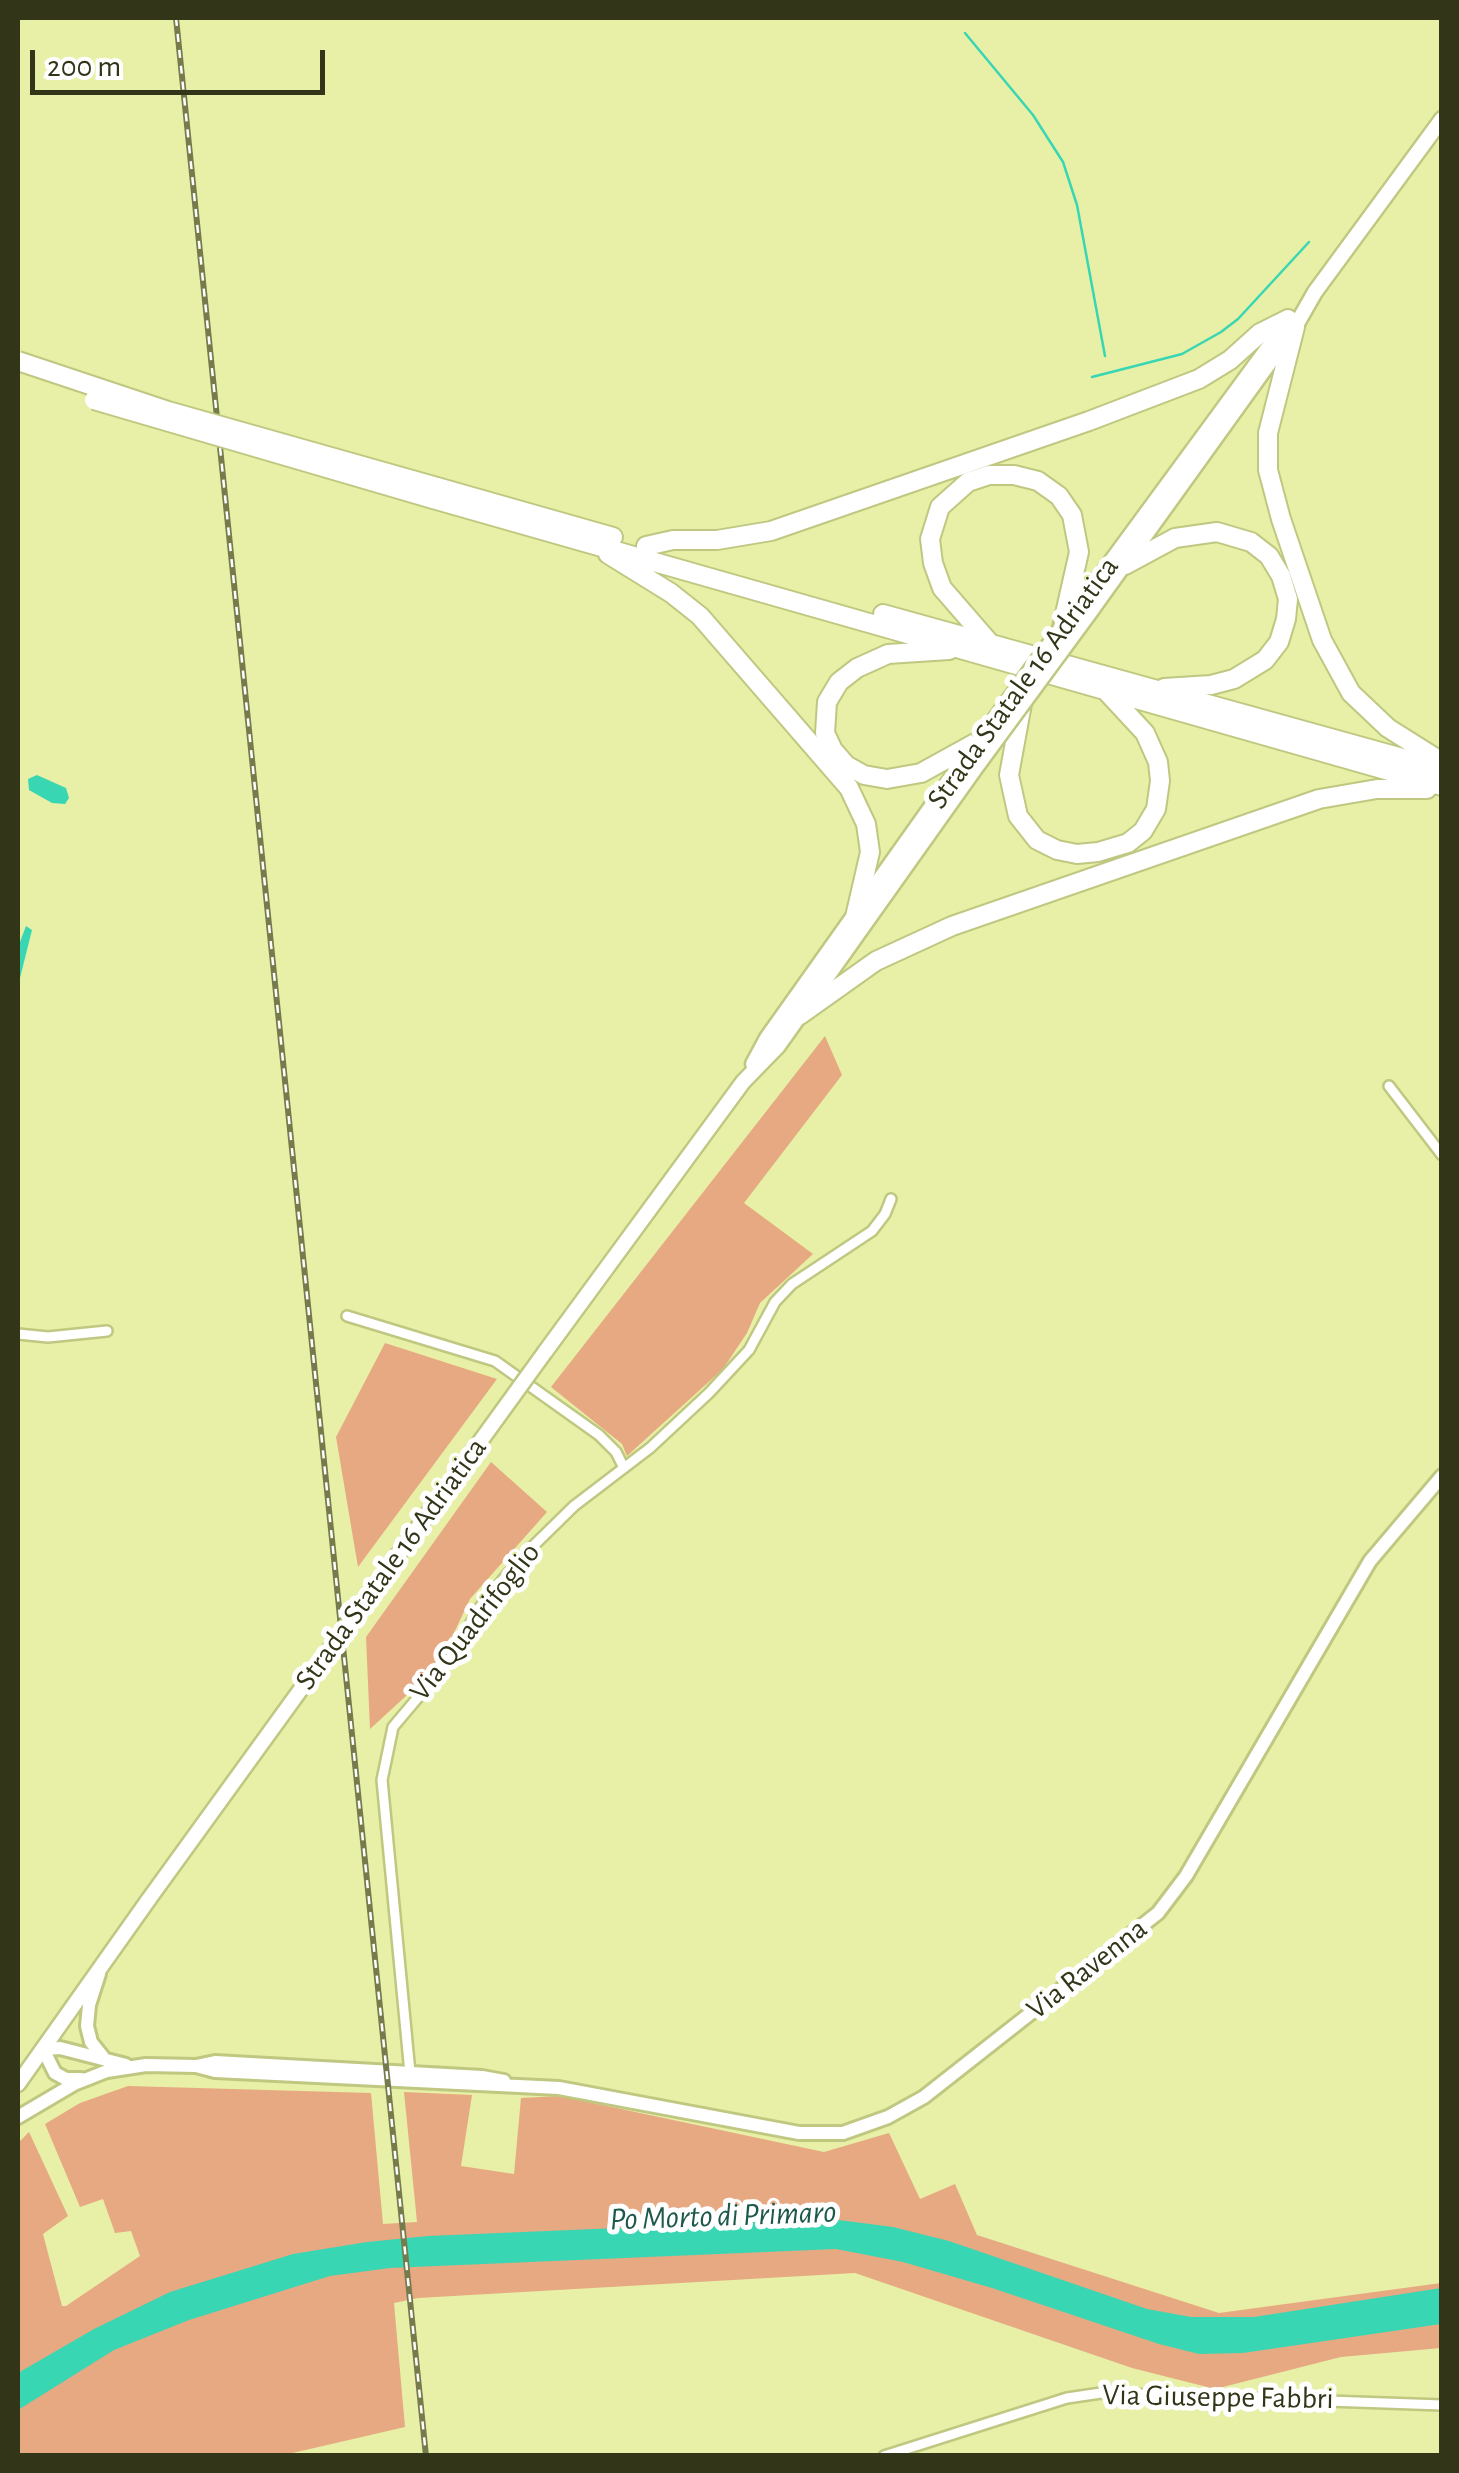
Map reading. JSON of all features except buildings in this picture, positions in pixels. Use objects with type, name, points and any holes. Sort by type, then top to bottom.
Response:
[{"type":"highway","points":[[646,546],[771,531],[1070,428],[1199,379],[1230,360],[1260,333],[1292,323],[1267,452],[1272,491],[1285,532],[1322,640],[1351,693],[1388,728],[1442,765]]},
{"type":"highway","points":[[18,361],[596,545],[1442,788]]},
{"type":"highway","points":[[18,374],[165,423],[646,546],[1152,690],[1442,765]]},
{"type":"highway","points":[[988,642],[949,598],[933,563],[930,539],[940,506],[978,478],[1001,474],[1027,478],[1049,488],[1066,505],[1076,528],[1079,552],[1062,628]]},
{"type":"highway","points":[[1125,565],[1176,538],[1217,532],[1242,538],[1261,550],[1276,565],[1285,588],[1288,609],[1283,632],[1265,660],[1234,679],[1152,690]]},
{"type":"highway","points":[[596,545],[700,616],[849,788],[866,824],[870,852],[855,917]]},
{"type":"highway","points":[[964,649],[911,650],[868,662],[840,682],[827,702],[825,733],[846,765],[864,775],[887,779],[966,760],[979,741]]},
{"type":"highway","points":[[1022,704],[1009,775],[1018,816],[1029,832],[1047,846],[1077,854],[1119,848],[1149,824],[1156,809],[1160,780],[1158,762],[1145,733],[1106,690]]},
{"type":"highway","points":[[800,1016],[876,961],[952,926],[1320,799],[1377,789],[1442,788]]},
{"type":"main road","name":"Strada Statale 16 Adriatica","points":[[44,2049],[743,1082],[767,1038],[966,760],[1022,704],[1101,587],[1442,119]]},
{"type":"main road","name":"Strada Statale 16 Adriatica","points":[[979,741],[1062,628],[1125,565],[1292,323]]},
{"type":"main road","name":"Strada Statale 16 Adriatica","points":[[743,1082],[800,1016],[966,760]]},
{"type":"main road","name":"Via Ravenna","points":[[196,2066],[216,2062],[482,2077],[762,2127],[822,2134],[867,2126],[924,2096],[1135,1933],[1172,1896],[1370,1560],[1442,1476]]},
{"type":"main road","points":[[101,1968],[88,2005],[87,2026],[93,2046],[109,2061]]},
{"type":"main road","name":"Via Ravenna","points":[[44,2049],[60,2048],[134,2066],[196,2066],[234,2072],[486,2087],[530,2086]]},
{"type":"main road","points":[[44,2049],[52,2069],[61,2076],[88,2078]]},
{"type":"main road","points":[[18,2084],[44,2049]]},
{"type":"main road","name":"Via Ravenna","points":[[18,2117],[88,2078],[134,2066]]},
{"type":"street","points":[[1389,1086],[1442,1155]]},
{"type":"street","name":"Via Quadrifoglio","points":[[410,2072],[382,1780],[388,1741],[402,1713],[447,1663],[468,1625],[512,1569],[574,1506],[624,1468],[732,1370],[764,1326],[775,1302],[792,1284],[872,1231],[886,1214],[891,1199]]},
{"type":"street","points":[[347,1316],[495,1361],[598,1435],[616,1452],[624,1468]]},
{"type":"street","points":[[18,1334],[48,1337],[108,1331]]},
{"type":"street","name":"Via Giuseppe Fabbri","points":[[884,2456],[1089,2394],[1132,2392],[1442,2404]]},
{"type":"shaded area","points":[[825,1036],[842,1075],[744,1203],[813,1254],[760,1303],[747,1333],[723,1369],[627,1456],[622,1444],[551,1387]]},
{"type":"shaded area","points":[[385,1343],[497,1379],[358,1567],[336,1437]]},
{"type":"shaded area","points":[[491,1462],[547,1512],[470,1599],[445,1652],[370,1729],[366,1637]]},
{"type":"shaded area","points":[[128,2086],[371,2093],[383,2224],[417,2222],[404,2092],[472,2095],[461,2166],[514,2174],[521,2098],[560,2096],[824,2152],[889,2133],[920,2199],[955,2184],[977,2235],[1219,2313],[1441,2283],[1441,2348],[1341,2357],[1215,2389],[1132,2368],[855,2273],[418,2298],[394,2303],[405,2427],[284,2455],[18,2456],[18,2143],[29,2132],[68,2216],[43,2234],[62,2306],[66,2306],[140,2256],[131,2231],[115,2233],[103,2199],[80,2207],[45,2124],[80,2103]]},
{"type":"water","points":[[37,775],[66,788],[69,798],[65,804],[52,803],[29,790],[28,779]]},
{"type":"water","points":[[26,926],[32,930],[18,986],[18,947]]},
{"type":"water","points":[[831,2219],[893,2227],[949,2241],[1147,2309],[1191,2317],[1254,2317],[1441,2288],[1441,2324],[1243,2353],[1199,2354],[903,2262],[836,2249],[390,2268],[330,2276],[189,2320],[114,2350],[18,2410],[18,2373],[94,2329],[170,2292],[293,2254],[428,2236]]},
{"type":"waterway","points":[[965,33],[1033,115],[1063,162],[1077,205],[1105,356]]},
{"type":"waterway","points":[[1092,377],[1182,354],[1221,332],[1238,319],[1309,242]]},
{"type":"railway","points":[[176,18],[426,2456]]},
{"type":"water label","name":"Po Morto di Primaro","points":[[723,2216]]}]
